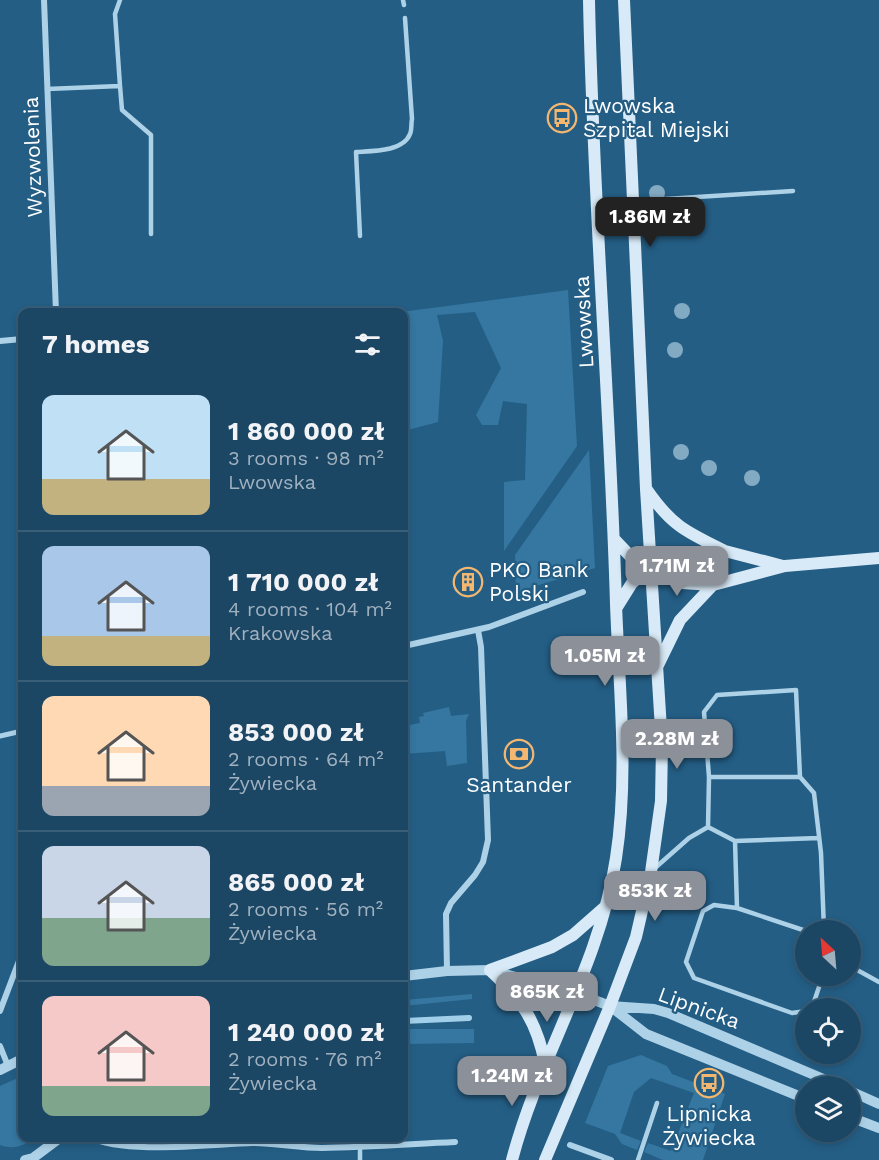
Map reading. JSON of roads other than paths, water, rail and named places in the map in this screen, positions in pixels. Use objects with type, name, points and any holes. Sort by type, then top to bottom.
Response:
[{"type":"main road","name":"Lwowska","points":[[512,1160],[521,1125],[576,993],[607,905],[616,858],[621,792],[621,718],[614,539],[589,0]]},
{"type":"main road","points":[[545,1160],[636,937],[651,872],[662,777],[646,489],[624,0]]},
{"type":"main road","points":[[646,489],[662,511],[690,534],[725,551],[785,566]]},
{"type":"main road","points":[[614,539],[633,559],[681,583],[713,585],[785,566],[879,558]]},
{"type":"main road","points":[[616,607],[632,583],[651,568],[678,556],[725,551]]},
{"type":"main road","points":[[657,666],[680,620],[713,585]]},
{"type":"main road","points":[[546,1065],[538,1033],[526,1009],[514,993],[490,970],[552,947],[573,935],[607,905]]},
{"type":"street","name":"Wyzwolenia","points":[[44,0],[56,308]]},
{"type":"street","points":[[0,341],[18,339]]},
{"type":"street","points":[[408,645],[478,630],[583,592]]},
{"type":"street","points":[[447,971],[445,928],[447,914],[452,903],[483,862],[488,840],[481,646],[478,630]]},
{"type":"street","points":[[0,736],[18,731]]},
{"type":"street","points":[[0,1011],[18,964]]},
{"type":"street","points":[[408,976],[447,971],[490,970],[576,993],[610,1005]]},
{"type":"street","name":"Lipnicka","points":[[610,1005],[654,1009],[668,1013],[816,1076]]},
{"type":"street","name":"Lipnicka","points":[[610,1005],[645,1034],[795,1095]]},
{"type":"street","points":[[0,1046],[4,1068],[18,1061]]},
{"type":"street","points":[[861,1096],[879,1104]]},
{"type":"street","points":[[861,1121],[879,1128]]},
{"type":"street","points":[[30,1159],[54,1142]]},
{"type":"street","points":[[100,1142],[118,1146],[142,1147],[257,1143],[320,1148],[455,1142]]},
{"type":"street","points":[[570,1145],[610,1160]]},
{"type":"lane","points":[[120,0],[115,14],[122,110],[151,135],[151,234]]},
{"type":"lane","points":[[360,236],[356,152],[380,150],[402,144],[410,134],[412,119],[405,18]]},
{"type":"lane","points":[[47,89],[120,86]]},
{"type":"lane","points":[[633,201],[793,191]]},
{"type":"lane","points":[[708,827],[709,777],[704,712],[717,695],[796,690],[800,777],[814,793],[823,920]]},
{"type":"lane","points":[[709,777],[800,777]]},
{"type":"lane","points":[[651,872],[689,838],[708,827]]},
{"type":"lane","points":[[708,827],[735,841],[819,838]]},
{"type":"lane","points":[[735,841],[737,908]]},
{"type":"lane","points":[[795,926],[737,908],[714,905],[703,910],[686,962],[694,978],[795,1013]]},
{"type":"lane","points":[[861,972],[879,982]]},
{"type":"lane","points":[[638,1160],[657,1103]]},
{"type":"lane","points":[[360,1146],[360,1160]]},
{"type":"waterway","points":[[408,1021],[469,1018]]},
{"type":"place","name":"Lwowska Szpital Miejski","points":[[562,118]]},
{"type":"place","name":"PKO Bank Polski","points":[[468,582]]},
{"type":"place","name":"Santander","points":[[519,754]]},
{"type":"place","name":"Lipnicka Żywiecka","points":[[709,1083]]}]
